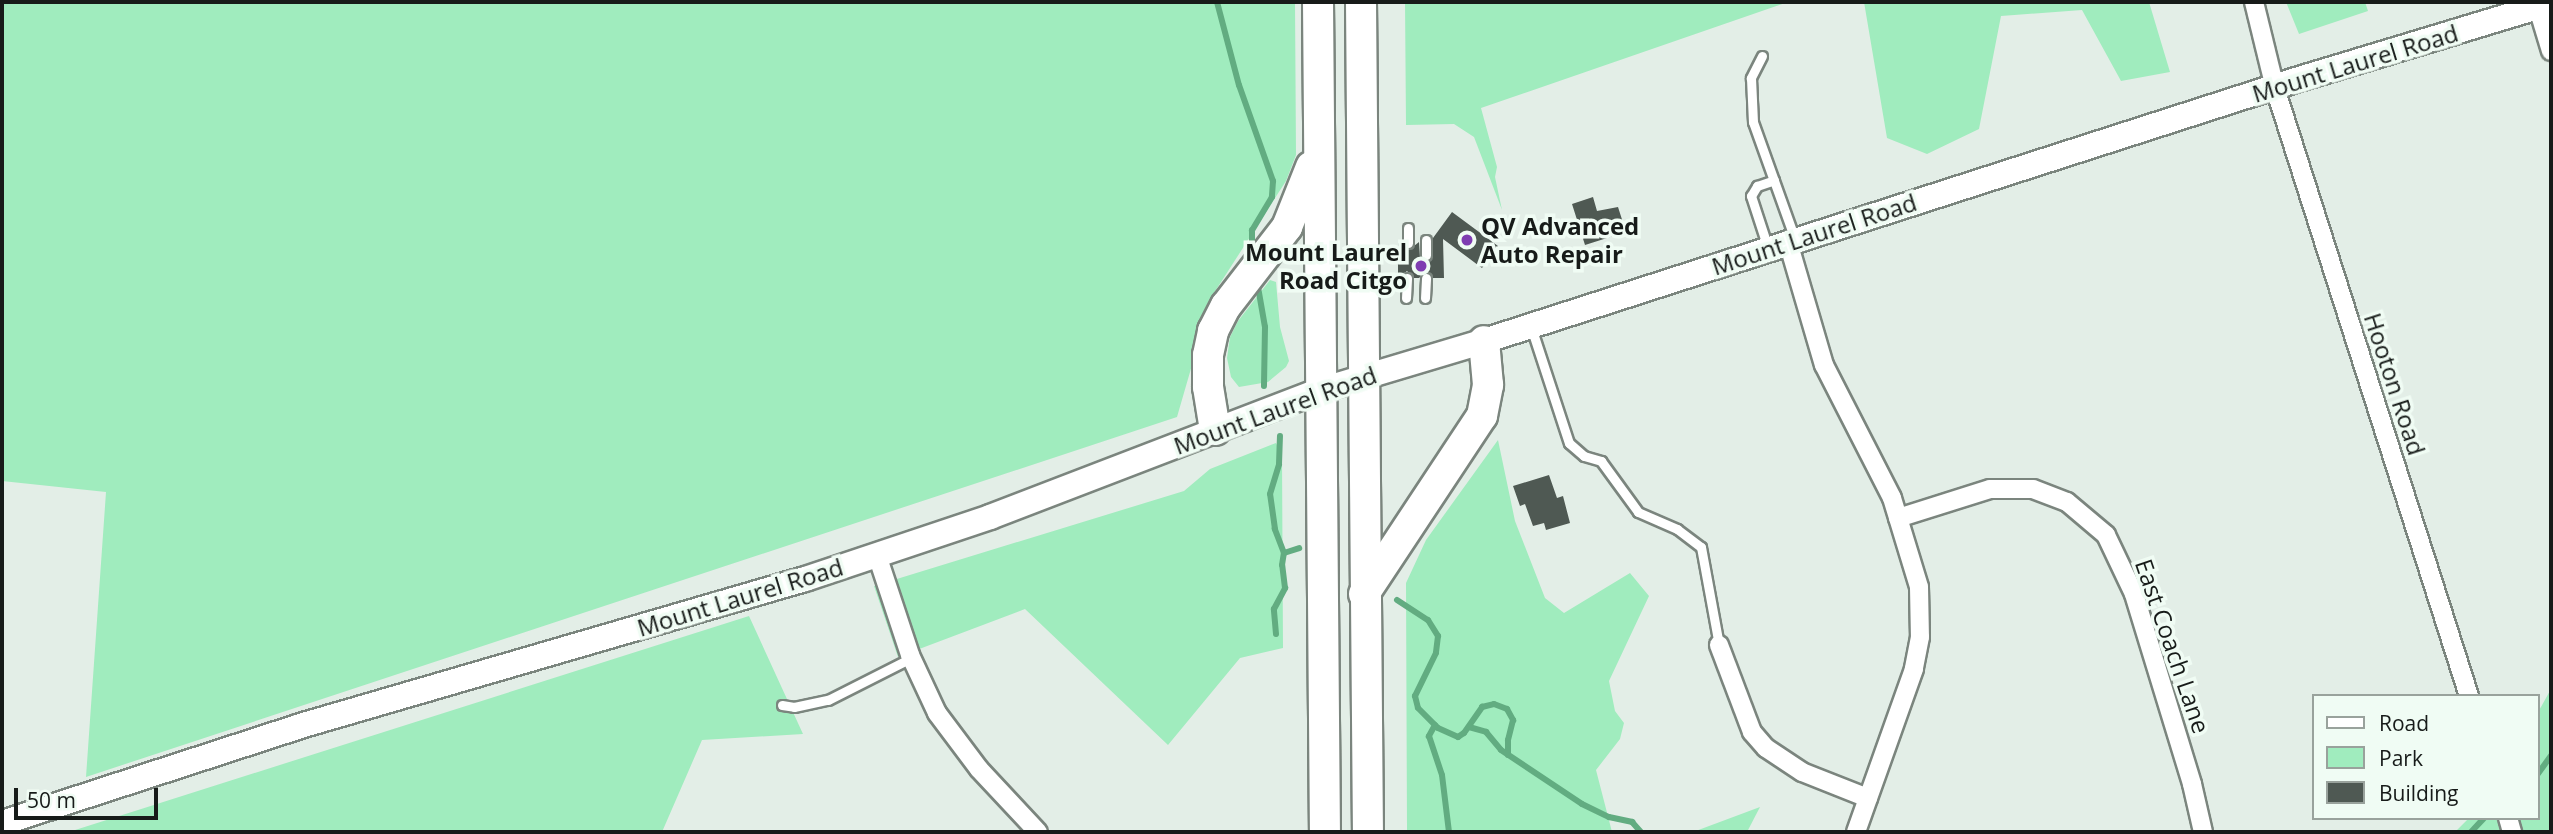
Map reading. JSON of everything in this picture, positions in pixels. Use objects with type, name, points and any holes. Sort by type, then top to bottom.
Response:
[{"type":"highway","points":[[1318,2],[1325,832]]},
{"type":"highway","points":[[1361,2],[1362,377],[1368,832]]},
{"type":"highway","points":[[1215,430],[1208,387],[1208,355],[1213,331],[1226,306],[1287,227],[1318,147]]},
{"type":"highway","points":[[1364,594],[1482,416],[1488,386],[1483,341]]},
{"type":"main road","name":"Mount Laurel Road","points":[[2,823],[300,726],[877,555],[990,517],[1321,390],[1483,341],[2275,88],[2545,6]]},
{"type":"street","name":"Hooton Road","points":[[2253,2],[2275,88],[2468,694]]},
{"type":"street","points":[[2545,6],[2551,51]]},
{"type":"street","points":[[1784,244],[1824,365],[1877,466],[1898,518],[1919,587],[1919,648],[1907,693],[1856,832]]},
{"type":"street","name":"East Coach Lane","points":[[1898,518],[1990,488],[2033,489],[2067,502],[2106,535],[2134,594],[2155,657],[2203,832]]},
{"type":"street","points":[[877,555],[911,657],[937,713],[957,742],[1038,832]]},
{"type":"street","points":[[1719,645],[1752,732],[1766,748],[1802,772],[1868,799]]},
{"type":"lane","points":[[1762,56],[1751,78],[1753,122],[1774,180],[1784,244]]},
{"type":"lane","points":[[1774,180],[1757,186],[1751,196],[1784,244]]},
{"type":"lane","points":[[1408,228],[1408,243]]},
{"type":"lane","points":[[1426,240],[1426,255]]},
{"type":"lane","points":[[1406,298],[1407,278]]},
{"type":"lane","points":[[1425,298],[1426,278]]},
{"type":"lane","points":[[1530,326],[1569,443],[1584,456],[1601,461],[1638,512],[1677,529],[1700,548],[1719,645]]},
{"type":"lane","points":[[782,705],[794,707],[828,701],[911,657]]},
{"type":"green space","points":[[2,2],[1295,2],[1296,155],[1286,181],[1212,296],[1177,417],[86,777],[106,492],[2,481]]},
{"type":"green space","points":[[1405,2],[1788,2],[1481,108],[1497,167],[1495,177],[1502,210],[1474,137],[1454,124],[1406,125]]},
{"type":"green space","points":[[1864,2],[2149,2],[2170,72],[2121,81],[2082,10],[2001,16],[1979,129],[1927,154],[1887,138]]},
{"type":"green space","points":[[2286,2],[2365,2],[2368,11],[2299,34]]},
{"type":"green space","points":[[1270,280],[1276,282],[1280,327],[1289,361],[1286,367],[1268,382],[1239,387],[1231,377],[1227,358],[1230,337],[1238,321]]},
{"type":"green space","points":[[1498,440],[1515,521],[1545,598],[1564,613],[1630,573],[1649,596],[1609,681],[1615,711],[1624,723],[1620,739],[1596,770],[1612,832],[1407,832],[1406,583],[1426,540]]},
{"type":"green space","points":[[1276,443],[1282,455],[1283,648],[1240,658],[1168,745],[1025,609],[898,657],[874,586],[1184,491],[1210,469]]},
{"type":"green space","points":[[749,616],[803,734],[702,740],[662,832],[72,831]]},
{"type":"green space","points":[[2551,689],[2551,832],[2455,832],[2467,820],[2539,820],[2539,710]]},
{"type":"green space","points":[[1760,807],[1747,832],[1693,832]]},
{"type":"building","points":[[1593,197],[1597,211],[1618,207],[1626,232],[1585,245],[1572,204]]},
{"type":"building","points":[[1452,212],[1498,246],[1482,268],[1443,239],[1444,278],[1433,278],[1426,271],[1419,278],[1414,278],[1407,271],[1398,278],[1398,243],[1409,250],[1419,242],[1420,258],[1429,261],[1433,256],[1433,238]]},
{"type":"building","points":[[1549,475],[1557,498],[1563,496],[1570,523],[1546,530],[1544,523],[1533,526],[1525,504],[1520,506],[1513,486]]},
{"type":"waterway","points":[[1217,2],[1239,85],[1273,181],[1272,197],[1252,230],[1252,252]]},
{"type":"waterway","points":[[1258,287],[1265,327],[1264,386]]},
{"type":"waterway","points":[[1276,634],[1274,609],[1285,588],[1282,565],[1284,553],[1275,529],[1270,494],[1279,464],[1280,436]]},
{"type":"waterway","points":[[1284,553],[1299,548]]},
{"type":"waterway","points":[[1397,600],[1428,620],[1438,636],[1436,653],[1415,696],[1418,708],[1438,728],[1458,737],[1464,733],[1482,707],[1494,704],[1507,709],[1513,720],[1508,740],[1508,755]]},
{"type":"waterway","points":[[1435,725],[1429,736],[1442,775],[1449,832]]},
{"type":"waterway","points":[[1469,727],[1486,732],[1501,750],[1582,804],[1609,817],[1632,822],[1641,832]]},
{"type":"waterway","points":[[2539,772],[2551,756]]},
{"type":"waterway","points":[[2471,832],[2482,820]]},
{"type":"place","name":"QV Advanced Auto Repair","points":[[1467,240]]},
{"type":"place","name":"Mount Laurel Road Citgo","points":[[1421,266]]}]
